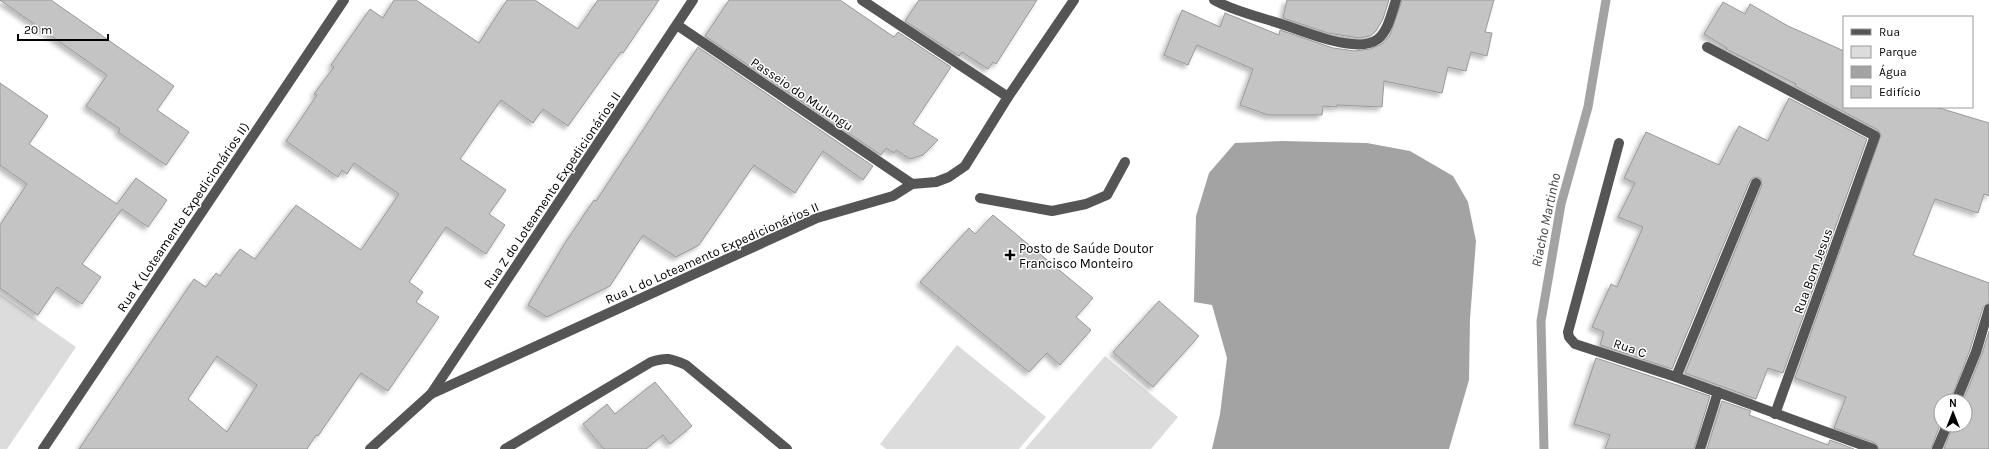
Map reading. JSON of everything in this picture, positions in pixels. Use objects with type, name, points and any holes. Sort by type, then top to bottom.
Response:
[{"type":"street","name":"Rua K (Loteamento Expedicionários II)","points":[[43,449],[344,0]]},
{"type":"street","name":"Rua Z do Loteamento Expedicionários II","points":[[431,394],[693,0]]},
{"type":"street","points":[[862,0],[1008,97]]},
{"type":"street","name":"Rua L do Loteamento Expedicionários II","points":[[370,449],[431,394],[817,218],[892,196],[912,184],[936,182],[949,177],[965,166],[1008,97],[1074,0]]},
{"type":"street","points":[[1214,0],[1252,15],[1350,44],[1370,43],[1379,38],[1385,30],[1396,0]]},
{"type":"street","name":"Passeio do Mulungu","points":[[677,25],[912,184]]},
{"type":"street","name":"Rua Bom Jesus","points":[[1708,47],[1875,136],[1775,414]]},
{"type":"street","name":"Rua C","points":[[1619,143],[1568,332],[1574,344],[1676,377],[1873,449]]},
{"type":"street","points":[[980,198],[1052,211],[1086,204],[1107,195],[1125,162]]},
{"type":"street","points":[[1676,377],[1756,183]]},
{"type":"street","points":[[1959,393],[1976,352],[1989,309]]},
{"type":"street","points":[[506,449],[651,362],[664,358],[671,358],[686,365],[787,449]]},
{"type":"street","points":[[1700,449],[1718,392]]},
{"type":"street","points":[[1937,449],[1943,433]]},
{"type":"green space","points":[[0,294],[76,347],[7,449],[0,449]]},
{"type":"green space","points":[[957,345],[1046,417],[1019,449],[886,449],[880,444]]},
{"type":"green space","points":[[1105,356],[1178,417],[1151,449],[1025,449]]},
{"type":"water","points":[[1282,141],[1367,143],[1410,151],[1453,176],[1468,202],[1476,241],[1470,319],[1469,380],[1449,449],[1212,449],[1220,414],[1227,358],[1212,305],[1194,302],[1196,216],[1209,173],[1235,143]]},
{"type":"building","points":[[0,0],[51,0],[174,86],[157,110],[189,132],[166,165],[118,132],[120,129],[86,106],[107,75]]},
{"type":"building","points":[[394,0],[416,0],[479,43],[507,0],[535,0],[578,29],[598,0],[659,0],[623,53],[621,52],[568,126],[543,109],[533,123],[501,100],[460,159],[506,190],[489,214],[505,225],[486,254],[446,227],[409,282],[423,292],[416,302],[439,317],[388,391],[361,373],[318,436],[316,435],[307,449],[79,449],[194,279],[206,287],[216,273],[220,276],[240,249],[255,259],[296,205],[361,250],[399,194],[354,163],[347,174],[342,170],[338,177],[286,141],[317,95],[314,94],[334,67],[331,65],[370,9],[383,18]],"holes":[[[217,356],[257,385],[227,432],[188,399]]]},
{"type":"building","points":[[729,0],[840,0],[894,37],[898,32],[951,67],[913,124],[938,140],[923,155],[910,159],[896,150],[894,153],[886,148],[881,155],[705,36]]},
{"type":"building","points":[[919,0],[1037,0],[996,64],[993,62],[988,69],[962,52],[959,56],[905,21]]},
{"type":"building","points":[[1287,0],[1389,0],[1383,19],[1376,31],[1370,36],[1359,38],[1328,33],[1283,18]]},
{"type":"building","points":[[1402,0],[1494,0],[1485,32],[1492,33],[1487,56],[1471,52],[1466,71],[1448,67],[1442,93],[1384,81],[1382,107],[1337,105],[1337,107],[1323,106],[1322,115],[1268,115],[1240,105],[1253,69],[1197,45],[1188,65],[1164,55],[1182,10],[1220,27],[1225,13],[1279,35],[1280,30],[1333,48],[1355,51],[1370,49],[1382,44],[1390,35]]},
{"type":"building","points":[[1723,2],[1745,14],[1750,4],[1788,26],[1843,51],[1843,108],[1939,108],[1989,123],[1989,196],[1984,194],[1978,213],[1935,199],[1913,255],[1989,283],[1989,303],[1983,307],[1970,350],[1953,393],[1933,393],[1933,433],[1937,433],[1931,449],[1879,449],[1875,443],[1834,428],[1846,397],[1795,378],[1881,135],[1878,130],[1795,86],[1796,84],[1726,49],[1727,48],[1704,34]]},
{"type":"building","points":[[698,47],[873,166],[863,180],[823,151],[795,193],[754,165],[699,245],[676,257],[643,235],[610,286],[547,317],[528,305],[565,243],[594,200],[596,201]]},
{"type":"building","points":[[0,83],[48,116],[29,144],[117,204],[136,178],[167,200],[148,227],[122,209],[82,264],[101,277],[82,304],[57,287],[38,315],[0,288],[0,225],[27,184],[0,165]]},
{"type":"building","points":[[1789,98],[1867,139],[1783,373],[1768,368],[1756,399],[1685,373],[1762,185],[1761,179],[1758,177],[1752,178],[1750,181],[1672,369],[1600,345],[1604,332],[1592,327],[1611,284],[1617,287],[1643,227],[1618,217],[1635,183],[1624,178],[1646,132],[1719,165],[1739,126],[1768,141]]},
{"type":"building","points":[[993,215],[1093,298],[1076,317],[1091,330],[1060,365],[1047,353],[1029,372],[920,282],[969,228],[975,234]]},
{"type":"building","points":[[1159,301],[1199,336],[1153,387],[1113,352]]},
{"type":"building","points":[[1989,331],[1989,449],[1944,449],[1950,433],[1973,433],[1973,393],[1966,393],[1982,354]]},
{"type":"building","points":[[1596,358],[1710,396],[1694,449],[1605,449],[1610,435],[1574,424]]},
{"type":"building","points":[[655,382],[692,426],[670,444],[663,435],[646,449],[604,449],[583,424],[607,404],[615,414]]},
{"type":"building","points":[[1722,401],[1751,411],[1749,415],[1828,445],[1830,440],[1854,449],[1707,449]]},
{"type":"waterway","name":"Riacho Martinho","points":[[1544,449],[1541,321],[1561,204],[1588,107],[1606,0]]},
{"type":"place","name":"Posto de Saúde Doutor Francisco Monteiro","points":[[1010,255]]}]
